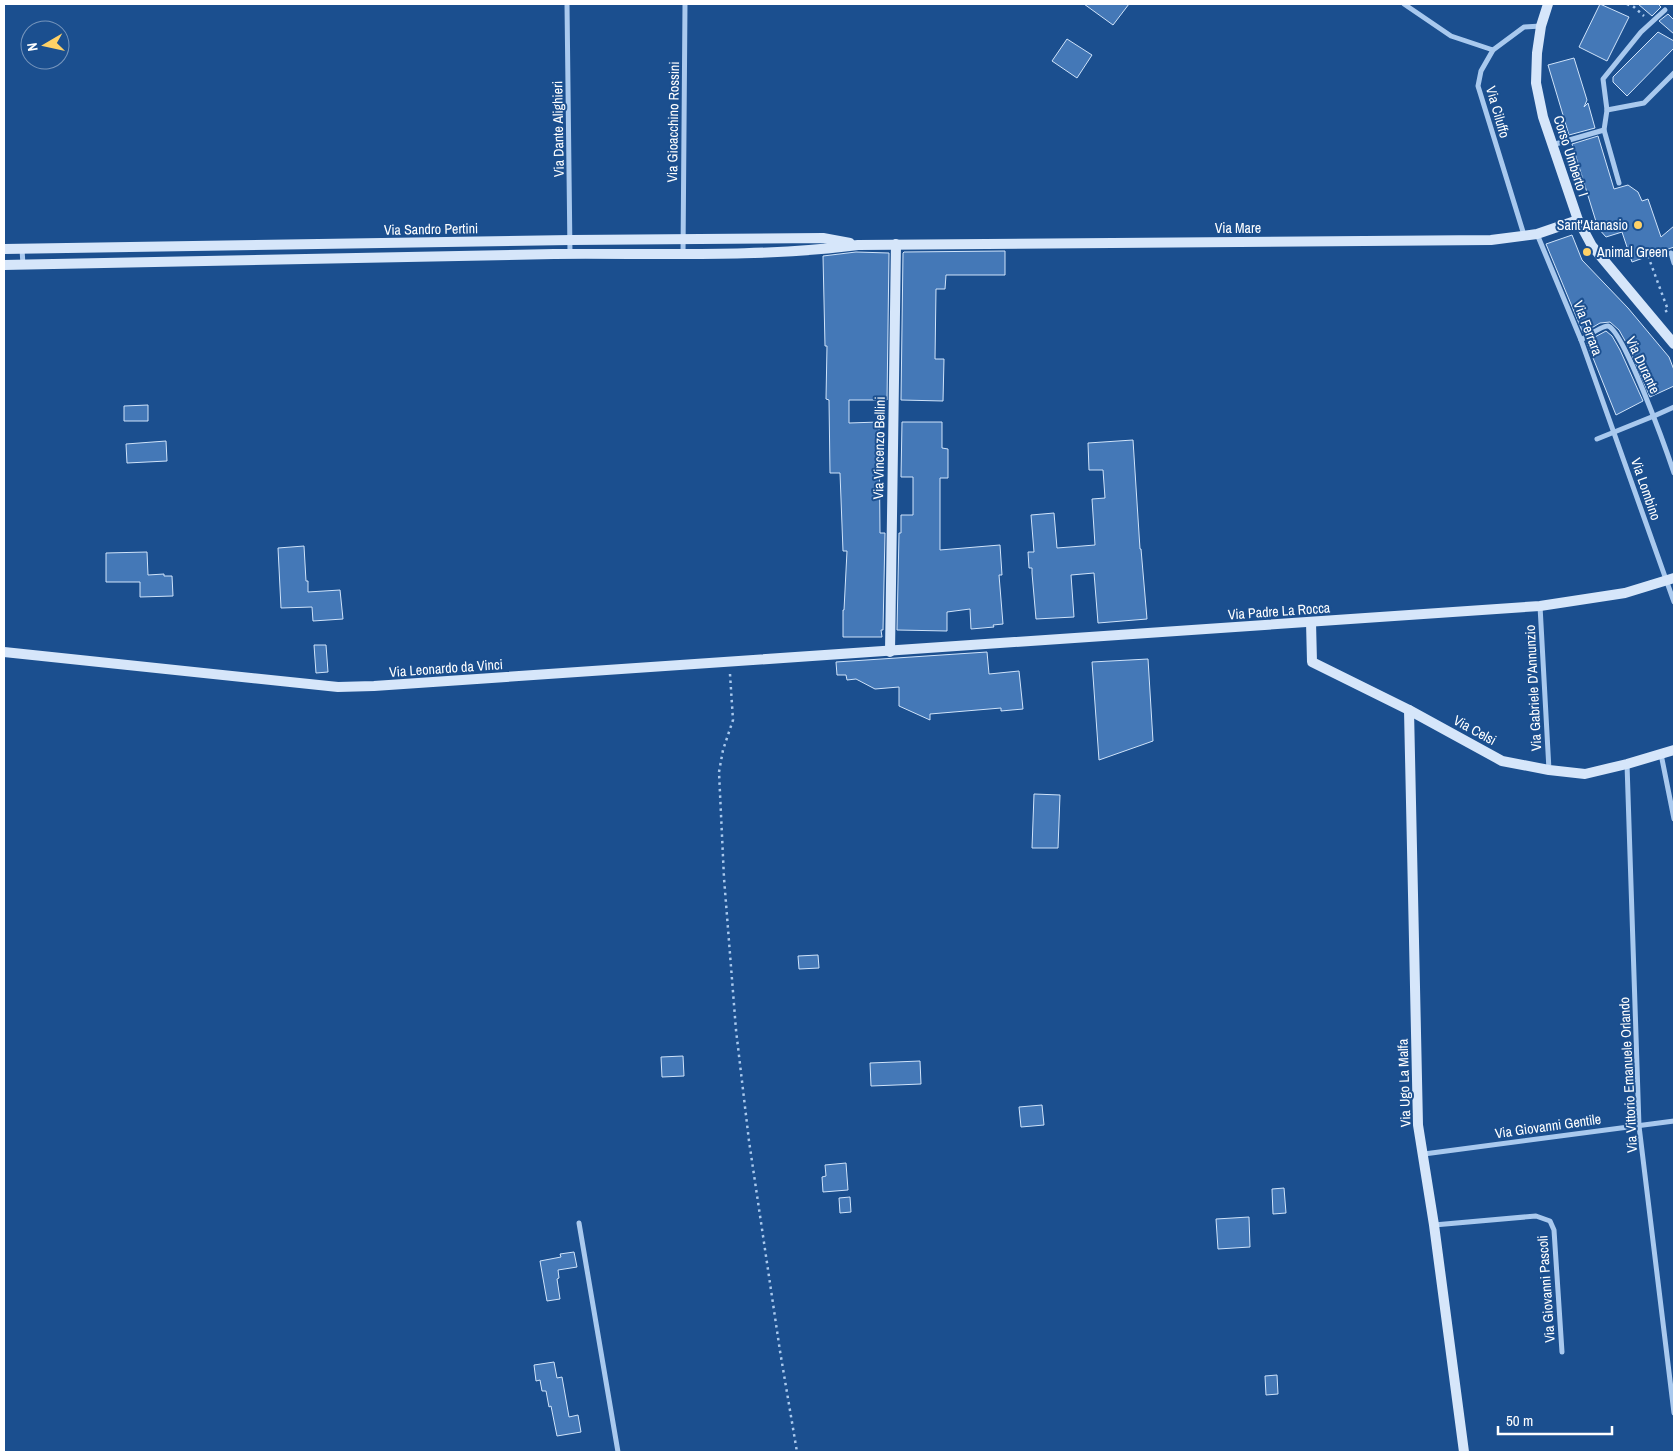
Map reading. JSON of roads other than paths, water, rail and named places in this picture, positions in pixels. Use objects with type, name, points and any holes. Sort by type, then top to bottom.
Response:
[{"type":"street","name":"Via Dante Alighieri","points":[[567,4],[570,254]]},
{"type":"street","name":"Via Gioacchino Rossini","points":[[683,255],[685,4]]},
{"type":"street","points":[[1404,4],[1451,36],[1493,50]]},
{"type":"street","name":"Corso Umberto I","points":[[1548,4],[1541,26],[1537,53],[1536,83],[1543,117],[1578,220],[1592,246],[1674,344]]},
{"type":"street","points":[[1620,183],[1604,130],[1607,110],[1602,79],[1641,32],[1665,10]]},
{"type":"street","name":"Via Ciluffo","points":[[1524,236],[1478,86],[1481,71],[1493,50],[1524,27],[1541,26]]},
{"type":"street","points":[[1607,110],[1644,103],[1674,74]]},
{"type":"street","points":[[1552,145],[1604,130]]},
{"type":"street","name":"Via Mare","points":[[896,244],[1491,240],[1538,234],[1578,220]]},
{"type":"street","name":"Via Ferrara","points":[[1538,234],[1581,340],[1614,432]]},
{"type":"street","name":"Via Sandro Pertini","points":[[4,249],[823,238],[858,244]]},
{"type":"street","name":"Via Sandro Pertini","points":[[4,265],[570,254],[683,255],[823,249],[858,244],[896,244]]},
{"type":"street","name":"Via Vincenzo Bellini","points":[[890,652],[896,244]]},
{"type":"street","points":[[22,249],[22,265]]},
{"type":"street","points":[[1671,252],[1674,263]]},
{"type":"street","name":"Via Durante","points":[[1581,340],[1604,326],[1609,326],[1614,330],[1626,352],[1654,416]]},
{"type":"street","points":[[1597,439],[1674,407]]},
{"type":"street","points":[[1654,416],[1674,473]]},
{"type":"street","name":"Via Lombino","points":[[1614,432],[1670,580],[1674,602]]},
{"type":"street","name":"Via Padre La Rocca","points":[[890,652],[1540,606],[1625,593],[1670,580]]},
{"type":"street","name":"Via Gabriele D'Annunzio","points":[[1540,606],[1549,770]]},
{"type":"street","name":"Via Celsi","points":[[1311,622],[1312,662],[1409,710],[1502,761],[1549,770],[1585,774],[1674,750]]},
{"type":"street","name":"Via Leonardo da Vinci","points":[[4,652],[338,687],[890,652]]},
{"type":"street","name":"Via Ugo La Malfa","points":[[1409,710],[1418,1124],[1434,1225],[1464,1452]]},
{"type":"street","points":[[1661,754],[1674,819]]},
{"type":"street","name":"Via Vittorio Emanuele Orlando","points":[[1627,764],[1639,1126],[1674,1413]]},
{"type":"street","name":"Via Giovanni Gentile","points":[[1424,1154],[1674,1121]]},
{"type":"street","name":"Via Giovanni Pascoli","points":[[1434,1225],[1536,1216],[1550,1222],[1554,1230],[1562,1352]]},
{"type":"street","points":[[579,1223],[618,1452]]},
{"type":"place","name":"Sant'Atanasio","points":[[1638,225]]},
{"type":"place","name":"Animal Green","points":[[1587,252]]}]
